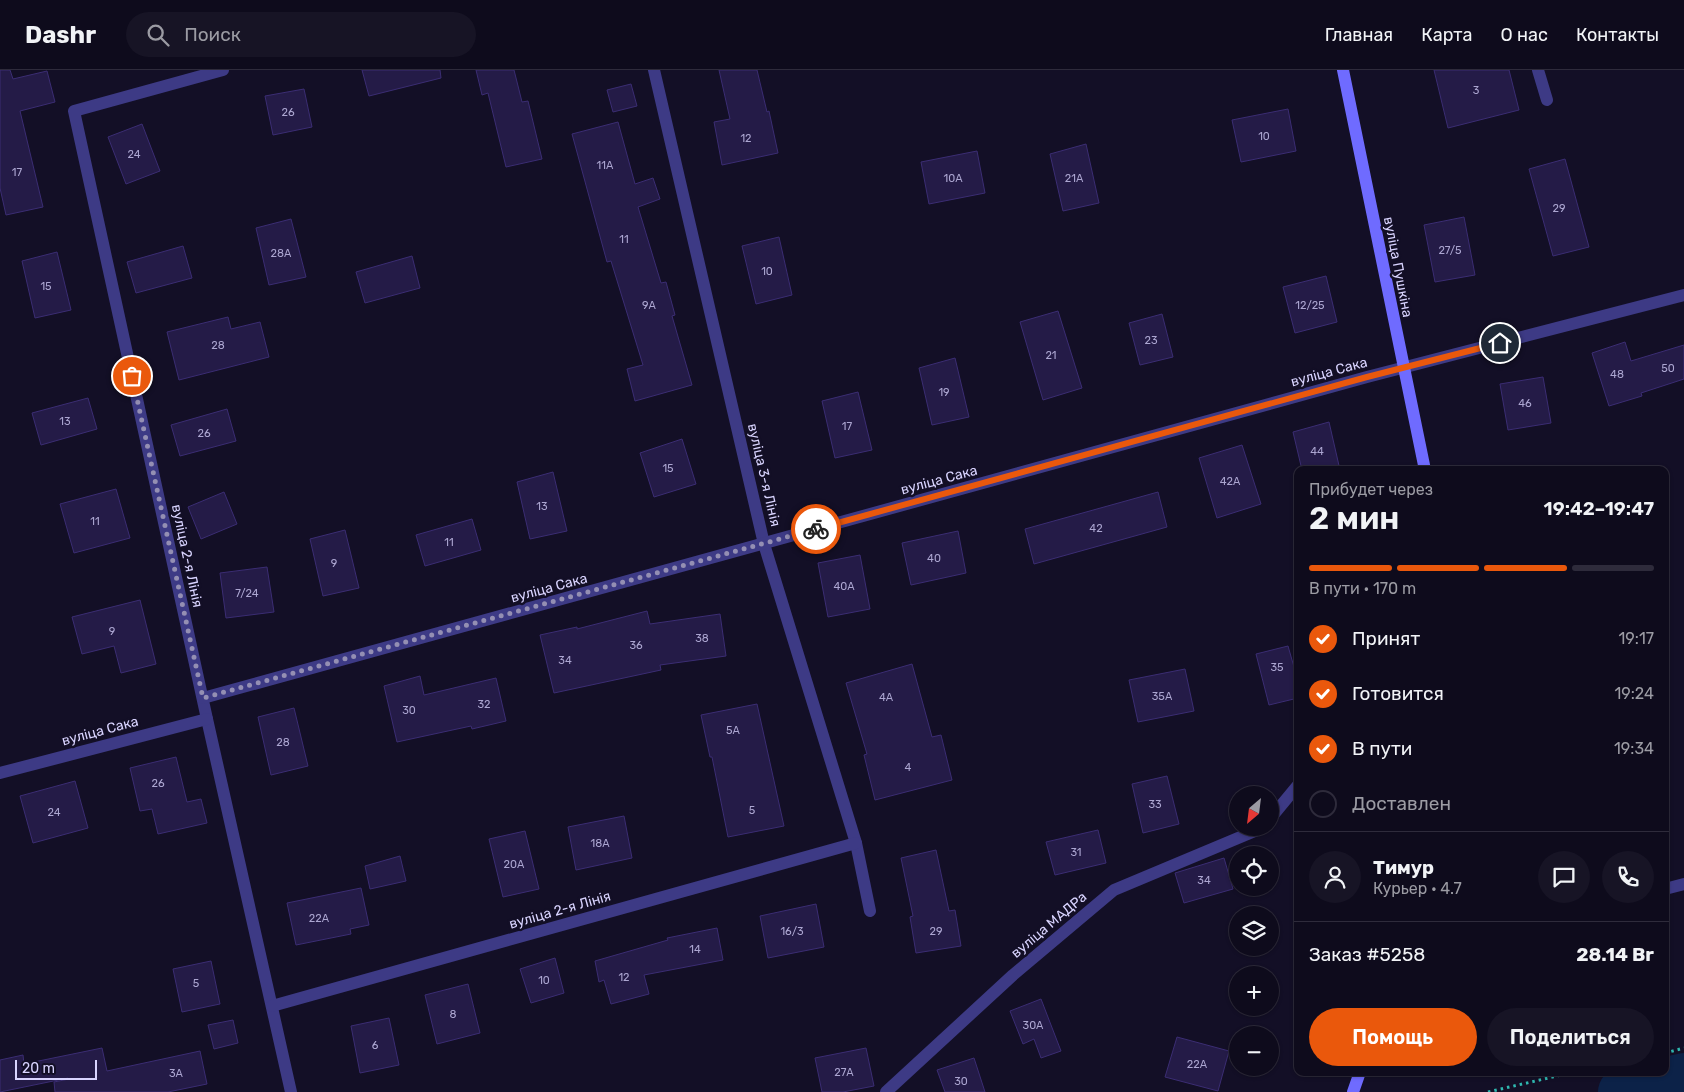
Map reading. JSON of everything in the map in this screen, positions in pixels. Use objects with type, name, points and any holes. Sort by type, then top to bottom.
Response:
[{"type":"main road","name":"вуліца Пушкіна","points":[[1344,70],[1424,466]]},
{"type":"main road","points":[[1353,1092],[1359,1076]]},
{"type":"street","name":"вуліца 2-я Лінія","points":[[223,70],[74,111],[291,1092]]},
{"type":"street","name":"вуліца 3-я Лінія","points":[[654,70],[764,544],[856,843],[870,911]]},
{"type":"street","points":[[1538,70],[1547,100]]},
{"type":"street","name":"вуліца Сака","points":[[203,698],[1403,368],[1684,295]]},
{"type":"street","name":"вуліца Сака","points":[[0,773],[207,719]]},
{"type":"street","points":[[1279,808],[1294,790]]},
{"type":"street","name":"вуліца МАДРа","points":[[886,1092],[1013,975],[1114,890],[1243,836]]},
{"type":"street","name":"вуліца 2-я Лінія","points":[[272,1006],[856,843]]},
{"type":"street","points":[[1669,888],[1684,884]]},
{"type":"path","points":[[1669,1052],[1684,1048]]},
{"type":"path","points":[[1488,1092],[1557,1076]]},
{"type":"building","points":[[0,70],[10,70],[13,79],[47,71],[55,102],[20,111],[43,207],[6,215],[0,188]]},
{"type":"building","points":[[362,70],[440,70],[441,78],[369,96]]},
{"type":"building","points":[[476,70],[514,70],[522,102],[528,101],[542,159],[506,167],[488,93],[482,95]]},
{"type":"building","points":[[719,70],[757,70],[767,112],[769,111],[778,153],[722,165],[714,122],[730,119]]},
{"type":"building","points":[[1434,70],[1509,70],[1519,110],[1448,128]]},
{"type":"building","points":[[631,84],[637,106],[613,112],[607,90]]},
{"type":"building","points":[[304,89],[312,127],[273,135],[265,96]]},
{"type":"building","points":[[1288,109],[1296,151],[1241,162],[1232,120]]},
{"type":"building","points":[[618,122],[635,184],[653,178],[660,199],[638,207],[661,283],[666,282],[675,315],[672,316],[692,385],[635,401],[627,369],[643,365],[611,261],[607,262],[572,134]]},
{"type":"building","points":[[142,124],[160,171],[126,184],[108,137]]},
{"type":"building","points":[[1086,144],[1099,203],[1063,211],[1050,154]]},
{"type":"building","points":[[977,151],[985,193],[929,204],[921,162]]},
{"type":"building","points":[[1565,159],[1589,247],[1553,256],[1529,169]]},
{"type":"building","points":[[1464,217],[1475,275],[1435,282],[1424,225]]},
{"type":"building","points":[[291,219],[306,277],[269,285],[256,228]]},
{"type":"building","points":[[779,237],[792,295],[756,304],[742,246]]},
{"type":"building","points":[[183,246],[192,278],[136,293],[127,262]]},
{"type":"building","points":[[57,252],[71,310],[35,318],[22,261]]},
{"type":"building","points":[[412,256],[420,288],[365,303],[356,272]]},
{"type":"building","points":[[1326,276],[1337,322],[1295,333],[1283,287]]},
{"type":"building","points":[[1058,311],[1082,388],[1043,400],[1020,322]]},
{"type":"building","points":[[1162,314],[1173,357],[1140,365],[1129,323]]},
{"type":"building","points":[[228,317],[231,329],[260,322],[269,357],[179,380],[167,332]]},
{"type":"building","points":[[1625,342],[1631,361],[1684,345],[1684,379],[1641,393],[1642,396],[1609,406],[1592,353]]},
{"type":"building","points":[[955,358],[969,417],[932,425],[919,368]]},
{"type":"building","points":[[1543,377],[1551,423],[1508,430],[1500,384]]},
{"type":"building","points":[[858,392],[872,450],[835,458],[822,401]]},
{"type":"building","points":[[88,398],[97,429],[41,445],[32,413]]},
{"type":"building","points":[[227,409],[236,441],[180,456],[171,425]]},
{"type":"building","points":[[1329,422],[1339,466],[1301,466],[1293,432]]},
{"type":"building","points":[[682,439],[696,484],[654,497],[640,453]]},
{"type":"building","points":[[1242,445],[1261,504],[1217,518],[1199,458]]},
{"type":"building","points":[[553,472],[567,531],[530,539],[517,482]]},
{"type":"building","points":[[116,489],[130,538],[74,553],[60,504]]},
{"type":"building","points":[[224,492],[237,524],[201,539],[188,507]]},
{"type":"building","points":[[1158,492],[1167,527],[1034,564],[1025,529]]},
{"type":"building","points":[[472,519],[481,550],[425,566],[416,535]]},
{"type":"building","points":[[345,530],[359,588],[323,596],[310,539]]},
{"type":"building","points":[[958,531],[966,573],[911,585],[902,543]]},
{"type":"building","points":[[860,555],[870,609],[828,617],[818,563]]},
{"type":"building","points":[[267,567],[274,612],[226,618],[220,573]]},
{"type":"building","points":[[140,600],[156,664],[121,673],[114,646],[82,654],[72,617]]},
{"type":"building","points":[[647,611],[650,624],[720,614],[726,656],[660,665],[661,670],[554,693],[540,635],[577,627],[577,629]]},
{"type":"building","points":[[1288,646],[1294,667],[1294,699],[1269,705],[1256,654]]},
{"type":"building","points":[[912,664],[932,737],[941,735],[952,780],[875,800],[864,755],[867,754],[846,683]]},
{"type":"building","points":[[1185,669],[1194,711],[1138,722],[1129,680]]},
{"type":"building","points":[[420,676],[424,695],[496,678],[506,721],[472,729],[471,726],[397,742],[384,686]]},
{"type":"building","points":[[757,704],[784,826],[728,837],[712,757],[710,757],[701,715]]},
{"type":"building","points":[[294,708],[308,766],[271,775],[258,717]]},
{"type":"building","points":[[176,757],[187,802],[201,799],[207,823],[158,834],[152,809],[140,811],[130,768]]},
{"type":"building","points":[[1167,776],[1179,824],[1143,833],[1132,784]]},
{"type":"building","points":[[75,781],[88,828],[33,843],[20,796]]},
{"type":"building","points":[[624,816],[632,858],[576,870],[568,827]]},
{"type":"building","points":[[1098,830],[1106,863],[1055,875],[1046,842]]},
{"type":"building","points":[[525,831],[539,889],[503,897],[489,839]]},
{"type":"building","points":[[936,850],[949,911],[955,910],[961,946],[916,953],[910,917],[913,916],[901,858]]},
{"type":"building","points":[[400,856],[406,881],[370,889],[365,866]]},
{"type":"building","points":[[1224,858],[1229,875],[1229,890],[1184,903],[1175,873]]},
{"type":"building","points":[[361,888],[369,925],[350,929],[351,934],[296,945],[287,903]]},
{"type":"building","points":[[816,904],[824,947],[768,958],[760,916]]},
{"type":"building","points":[[717,928],[723,960],[644,975],[649,994],[611,1004],[604,980],[599,982],[595,961],[668,940],[667,938]]},
{"type":"building","points":[[555,958],[564,993],[531,1003],[520,969]]},
{"type":"building","points":[[211,961],[220,1004],[182,1012],[173,969]]},
{"type":"building","points":[[468,984],[480,1033],[437,1044],[425,995]]},
{"type":"building","points":[[1041,999],[1061,1051],[1041,1058],[1034,1039],[1023,1044],[1010,1011]]},
{"type":"building","points":[[389,1018],[399,1065],[360,1073],[351,1026]]},
{"type":"building","points":[[233,1020],[238,1043],[214,1049],[208,1025]]},
{"type":"building","points":[[1177,1037],[1229,1051],[1218,1091],[1165,1077]]},
{"type":"building","points":[[102,1048],[107,1071],[200,1051],[207,1084],[168,1092],[55,1092],[54,1082],[68,1078],[0,1092],[0,1060],[23,1055],[24,1064]]},
{"type":"building","points":[[866,1048],[874,1086],[843,1092],[822,1092],[815,1058]]},
{"type":"building","points":[[974,1058],[985,1092],[945,1092],[937,1070]]},
{"type":"waterway","points":[[1623,1092],[1684,1078]]},
{"type":"way so far","points":[[132,376],[203,698],[816,529]]},
{"type":"route","points":[[816,529],[1367,377],[1500,343]]}]
